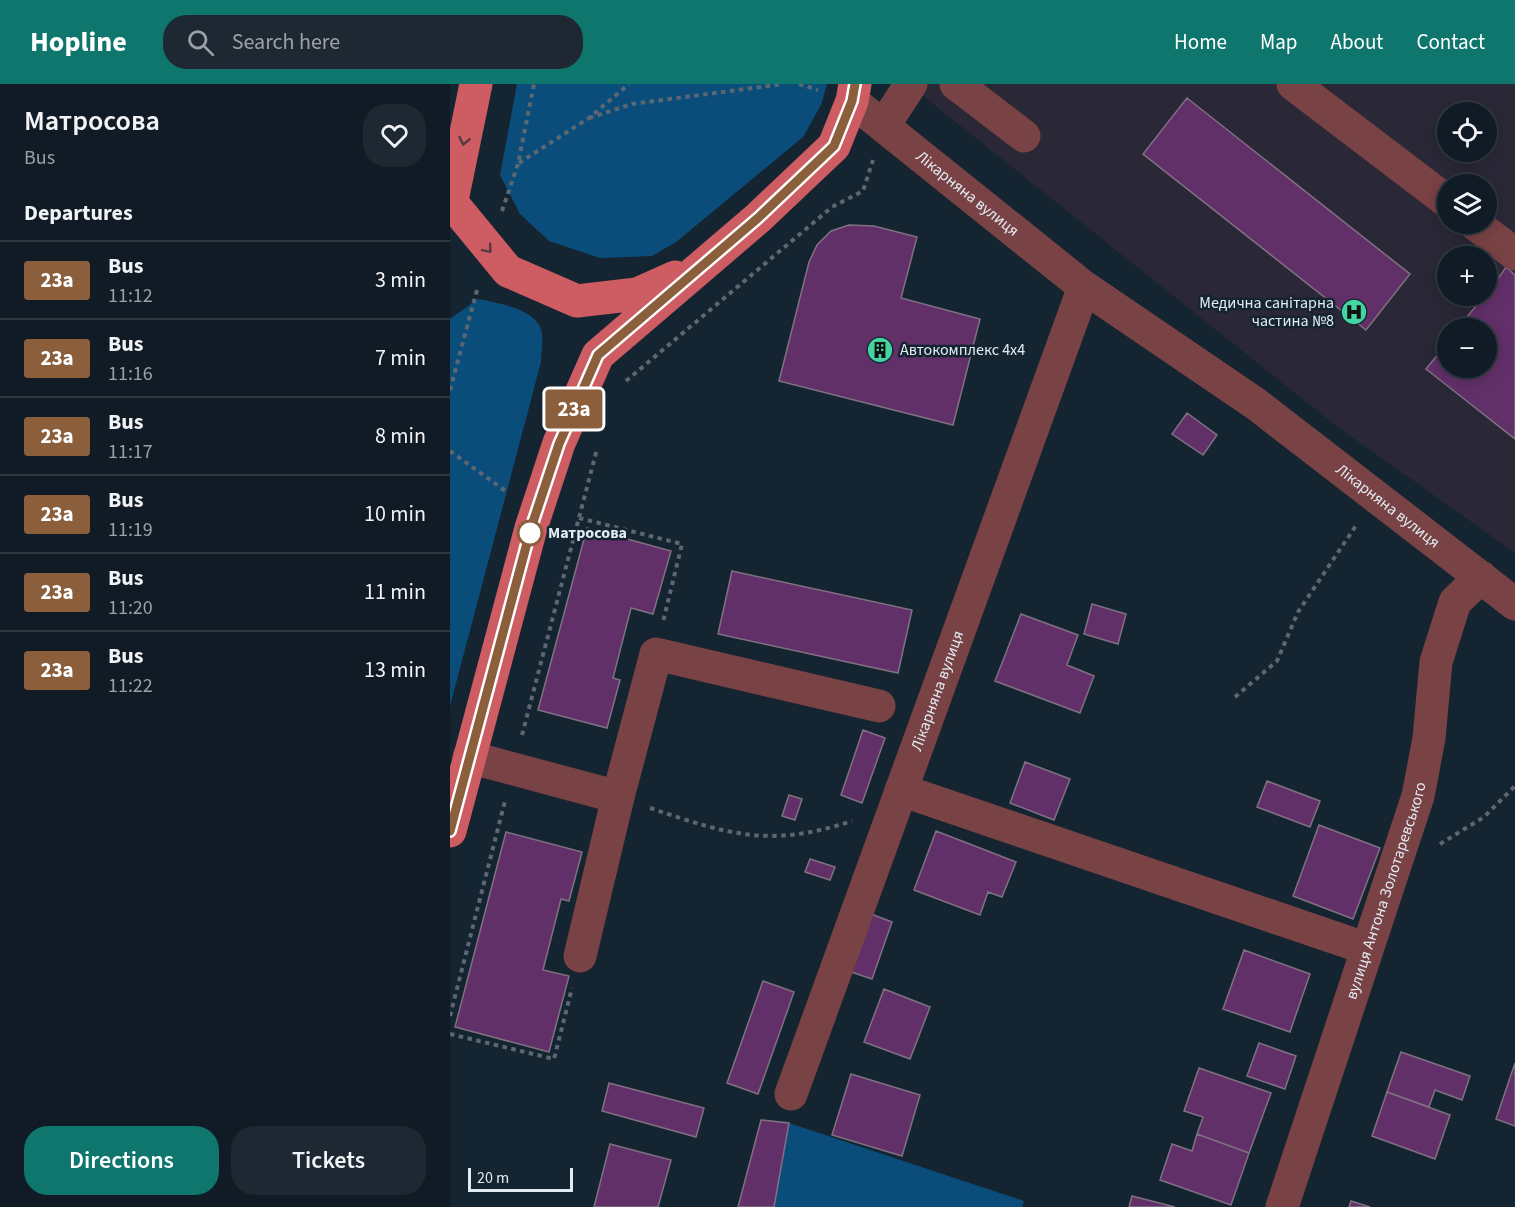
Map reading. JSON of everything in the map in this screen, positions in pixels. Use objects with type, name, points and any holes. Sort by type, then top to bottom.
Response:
[{"type":"main road","points":[[476,84],[451,206],[508,271],[577,301],[638,294],[706,263]]},
{"type":"main road","points":[[450,831],[531,528],[559,444],[598,355],[706,263],[834,146],[854,92]]},
{"type":"street","points":[[884,125],[911,84]]},
{"type":"street","points":[[956,84],[1024,136]]},
{"type":"street","points":[[1293,84],[1437,194]]},
{"type":"street","name":"Лікарняна вулиця","points":[[854,92],[884,125],[1084,287],[1256,404],[1515,604]]},
{"type":"street","points":[[1488,234],[1515,254]]},
{"type":"street","name":"Лікарняна вулиця","points":[[791,1094],[1084,287]]},
{"type":"street","name":"вулиця Антона Золотаревського","points":[[1282,1207],[1365,948],[1418,796],[1428,738],[1436,662],[1455,602],[1480,577]]},
{"type":"street","points":[[580,956],[618,797],[656,654],[879,705]]},
{"type":"street","points":[[469,757],[618,797]]},
{"type":"street","points":[[901,790],[1365,948]]},
{"type":"path","points":[[518,164],[589,118],[629,84]]},
{"type":"path","points":[[589,118],[632,104],[783,84]]},
{"type":"path","points":[[621,386],[832,207],[863,191],[884,125]]},
{"type":"path","points":[[450,1016],[599,439]]},
{"type":"path","points":[[1235,697],[1277,661],[1298,612],[1376,497]]},
{"type":"path","points":[[579,518],[682,544],[656,654]]},
{"type":"path","points":[[1437,846],[1484,817],[1515,786]]},
{"type":"path","points":[[618,797],[696,822],[765,838],[795,836],[852,821],[875,810],[901,790]]},
{"type":"path","points":[[450,1034],[554,1059],[580,956]]},
{"type":"shaded area","points":[[517,84],[827,84],[821,105],[803,137],[676,242],[652,256],[600,258],[549,241],[520,214],[500,175]]},
{"type":"shaded area","name":"Медична санітарна частина №8","points":[[908,84],[1515,84],[1515,553],[1335,425]]},
{"type":"shaded area","points":[[478,299],[516,309],[533,318],[542,333],[541,362],[450,706],[450,319]]},
{"type":"shaded area","points":[[789,1123],[1024,1201],[1022,1207],[774,1207]]},
{"type":"building","points":[[1187,98],[1410,274],[1366,330],[1143,154]]},
{"type":"building","name":"Автокомплекс 4x4","points":[[849,225],[874,226],[917,237],[901,298],[980,319],[953,425],[779,381],[809,262],[817,245],[831,231]]},
{"type":"building","points":[[1506,267],[1515,275],[1515,439],[1437,378],[1497,378],[1497,318],[1466,318],[1476,306],[1497,306],[1497,280]]},
{"type":"building","points":[[1437,356],[1437,378],[1426,369]]},
{"type":"building","points":[[1187,413],[1217,435],[1203,455],[1172,434]]},
{"type":"building","points":[[587,528],[671,551],[653,614],[631,608],[613,678],[620,680],[607,728],[538,710]]},
{"type":"building","points":[[732,571],[912,610],[898,673],[718,634]]},
{"type":"building","points":[[1092,604],[1126,614],[1118,644],[1084,634]]},
{"type":"building","points":[[1021,614],[1078,635],[1067,665],[1094,676],[1080,713],[995,681]]},
{"type":"building","points":[[863,730],[885,738],[862,803],[841,795]]},
{"type":"building","points":[[1025,762],[1070,779],[1054,820],[1010,803]]},
{"type":"building","points":[[1267,781],[1320,801],[1310,827],[1257,807]]},
{"type":"building","points":[[789,795],[802,799],[795,820],[782,816]]},
{"type":"building","points":[[1319,825],[1380,848],[1353,919],[1293,896]]},
{"type":"building","points":[[936,831],[1016,862],[1002,897],[988,892],[980,915],[914,890]]},
{"type":"building","points":[[506,832],[582,852],[569,901],[561,899],[543,970],[569,976],[549,1052],[455,1027]]},
{"type":"building","points":[[810,859],[835,867],[830,880],[805,872]]},
{"type":"building","points":[[871,914],[892,922],[872,979],[851,972]]},
{"type":"building","points":[[1244,950],[1310,974],[1290,1032],[1223,1009]]},
{"type":"building","points":[[763,981],[794,992],[758,1094],[727,1083]]},
{"type":"building","points":[[884,989],[930,1007],[910,1059],[864,1042]]},
{"type":"building","points":[[1259,1043],[1296,1056],[1285,1089],[1247,1076]]},
{"type":"building","points":[[1401,1052],[1470,1076],[1462,1100],[1435,1090],[1429,1107],[1387,1092]]},
{"type":"building","points":[[1515,1063],[1515,1126],[1496,1119]]},
{"type":"building","points":[[1199,1068],[1271,1093],[1249,1153],[1197,1134],[1203,1117],[1184,1111]]},
{"type":"building","points":[[851,1074],[920,1095],[902,1156],[832,1135]]},
{"type":"building","points":[[609,1083],[704,1108],[696,1137],[602,1111]]},
{"type":"building","points":[[1387,1092],[1450,1115],[1435,1159],[1372,1136]]},
{"type":"building","points":[[761,1120],[789,1123],[774,1207],[738,1207]]},
{"type":"building","points":[[1197,1134],[1249,1153],[1231,1205],[1160,1180],[1172,1144],[1192,1151]]},
{"type":"building","points":[[610,1144],[671,1160],[658,1207],[594,1207]]},
{"type":"building","points":[[1132,1196],[1175,1207],[1129,1207]]},
{"type":"building","points":[[1351,1201],[1370,1207],[1349,1207]]},
{"type":"bus line","name":"23а","points":[[450,831],[531,528],[559,444],[598,355],[758,218],[834,146],[852,101],[855,84]]},
{"type":"place","name":"Медична санітарна частина №8","points":[[1354,312]]},
{"type":"place","name":"Автокомплекс 4x4","points":[[880,350]]},
{"type":"place","name":"Матросова","points":[[530,533]]}]
